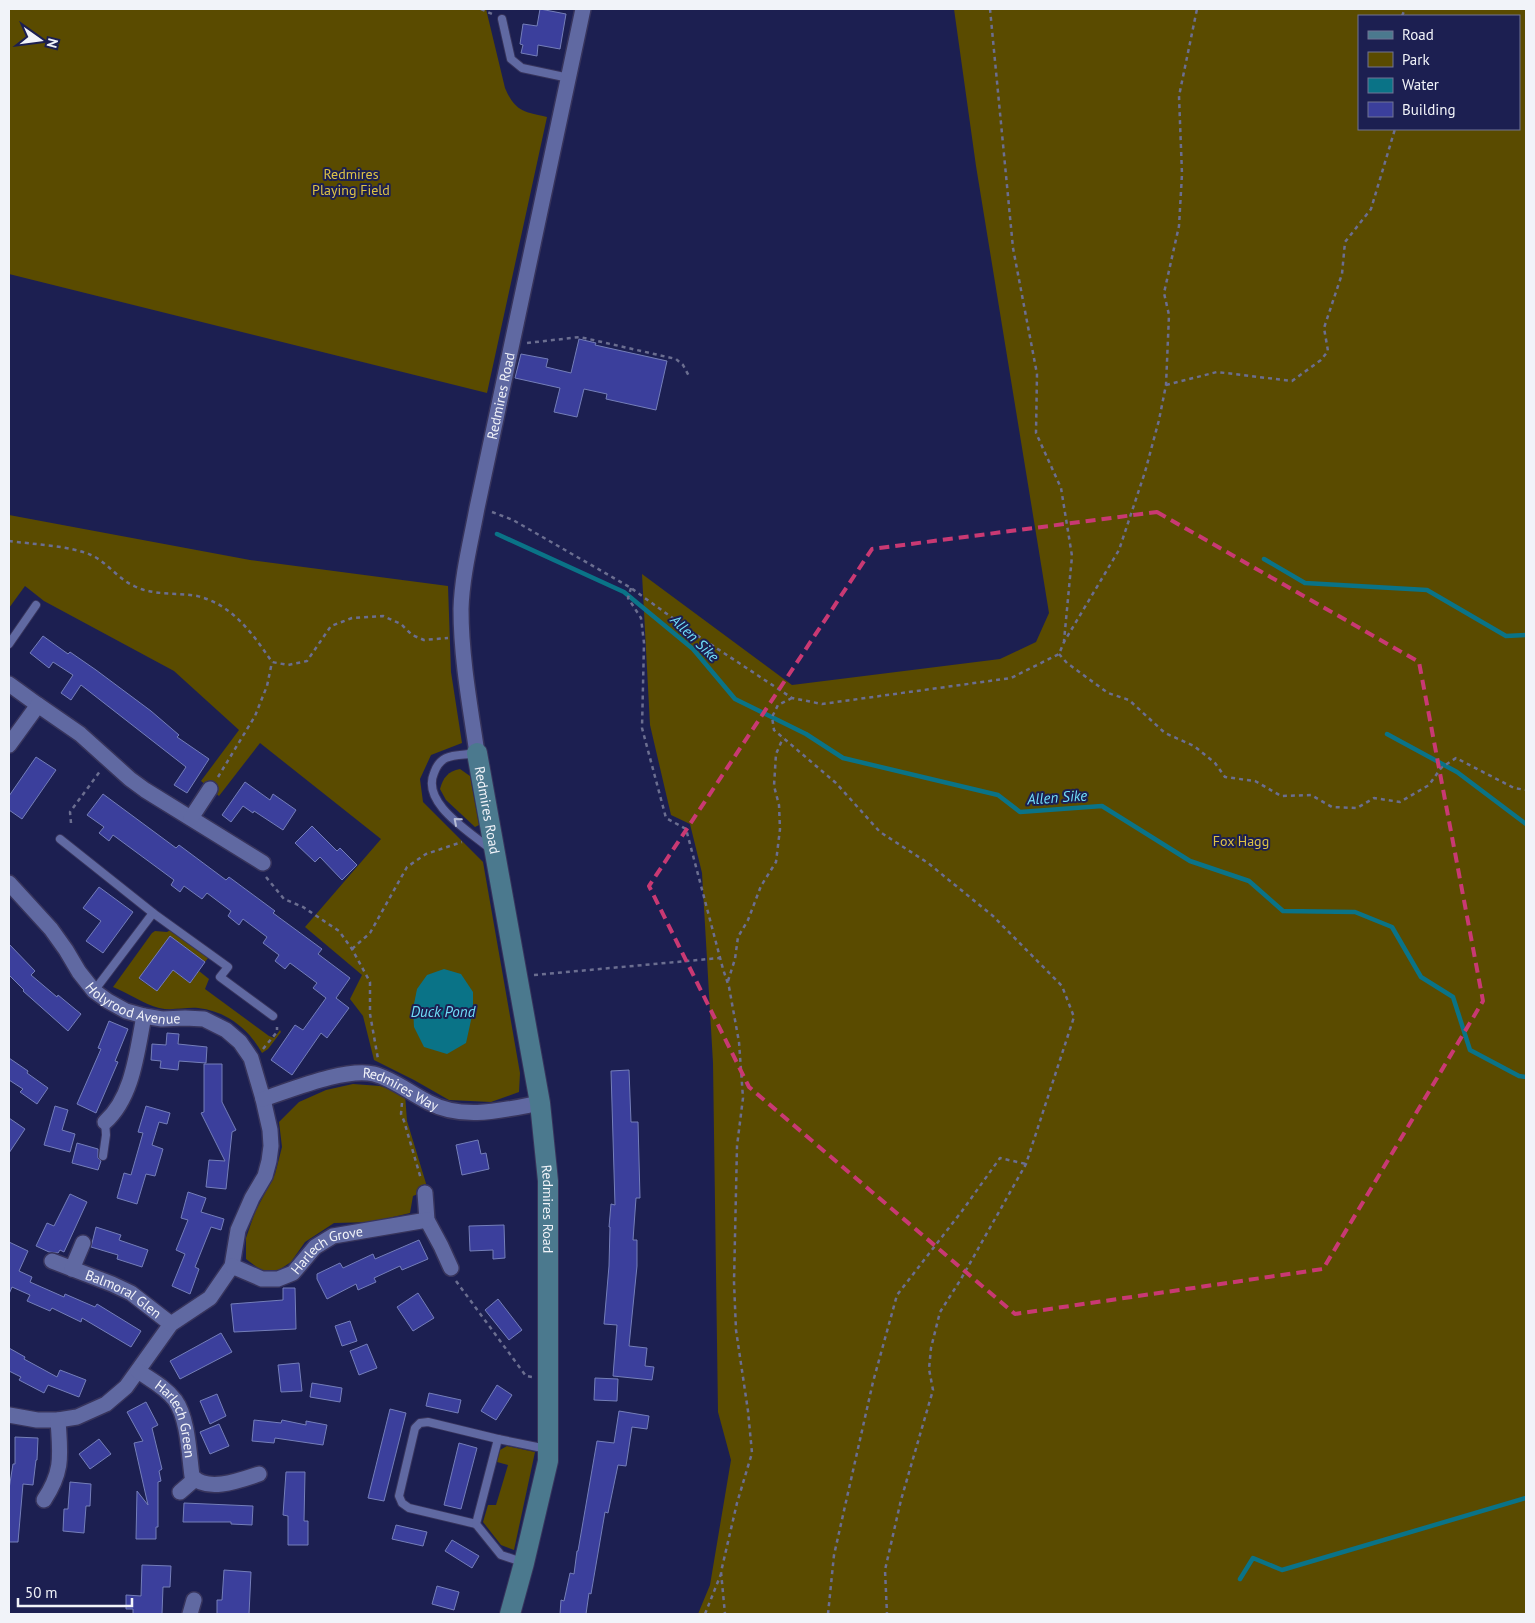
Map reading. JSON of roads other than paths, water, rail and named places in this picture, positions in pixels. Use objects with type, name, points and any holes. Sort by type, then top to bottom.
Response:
[{"type":"street","name":"Redmires Road","points":[[510,1614],[545,1476],[548,1449],[548,1181],[540,1103],[518,976],[488,847],[468,695],[461,608],[464,579],[477,508],[583,9]]},
{"type":"street","points":[[9,684],[80,734],[108,760],[146,790],[263,864]]},
{"type":"street","points":[[9,745],[38,705]]},
{"type":"street","points":[[191,818],[210,789]]},
{"type":"street","name":"Holyrood Avenue","points":[[9,883],[51,929],[94,991],[126,1011],[144,1016],[162,1019],[204,1019],[226,1030],[240,1042],[251,1058],[270,1130],[269,1162],[265,1176],[252,1198],[238,1230],[232,1266]]},
{"type":"street","points":[[105,1122],[118,1107],[126,1090],[134,1064],[144,1016]]},
{"type":"street","name":"Redmires Way","points":[[263,1099],[342,1074],[356,1073],[374,1074],[406,1089],[429,1103],[450,1111],[471,1114],[540,1103]]},
{"type":"street","points":[[425,1193],[427,1220],[451,1268]]},
{"type":"street","name":"Harlech Grove","points":[[232,1266],[262,1279],[278,1280],[293,1273],[315,1247],[334,1236],[427,1220]]},
{"type":"street","name":"Balmoral Glen","points":[[72,1269],[83,1242]]},
{"type":"street","name":"Balmoral Glen","points":[[52,1261],[131,1293],[171,1324]]},
{"type":"street","points":[[9,1414],[37,1420],[58,1420],[77,1417],[106,1404],[126,1386],[171,1324],[194,1311],[210,1298],[232,1266]]},
{"type":"street","name":"Harlech Green","points":[[138,1371],[162,1387],[176,1401],[182,1417],[192,1476],[195,1479],[204,1484],[224,1483],[259,1474]]},
{"type":"street","points":[[44,1500],[58,1473],[60,1459],[58,1420]]},
{"type":"street","name":"Harlech Green","points":[[180,1492],[195,1479]]},
{"type":"lane","points":[[502,20],[510,59],[522,68],[568,78]]},
{"type":"lane","points":[[9,644],[36,605]]},
{"type":"lane","points":[[476,753],[446,758],[436,766],[431,780],[433,794],[440,806],[488,847]]},
{"type":"lane","points":[[60,840],[153,913],[228,967],[220,976],[273,1016]]},
{"type":"lane","points":[[94,991],[153,913]]},
{"type":"lane","points":[[103,1156],[106,1135],[105,1122]]},
{"type":"lane","points":[[524,1563],[501,1554],[476,1524],[409,1508],[402,1503],[399,1496],[415,1428],[420,1423],[428,1422],[548,1449]]},
{"type":"lane","points":[[476,1524],[498,1438]]},
{"type":"water","name":"Duck Pond","points":[[444,969],[461,974],[473,992],[473,1011],[466,1043],[447,1054],[424,1047],[414,1027],[413,1009],[417,989],[427,975]]},
{"type":"waterway","name":"Allen Sike","points":[[497,534],[624,592],[693,649],[735,699],[806,734],[843,758],[998,795],[1020,812],[1102,806],[1190,861],[1249,881],[1283,911],[1355,912],[1392,927],[1421,977],[1453,997],[1470,1050],[1519,1076],[1526,1077]]},
{"type":"waterway","points":[[1264,559],[1305,583],[1427,590],[1506,636],[1526,635]]},
{"type":"waterway","points":[[1387,734],[1457,772],[1526,824]]},
{"type":"waterway","points":[[1240,1579],[1253,1558],[1282,1570],[1526,1498]]},
{"type":"park label","name":"Redmires Playing Field","points":[[351,182]]},
{"type":"park label","name":"Fox Hagg","points":[[1241,841]]}]
